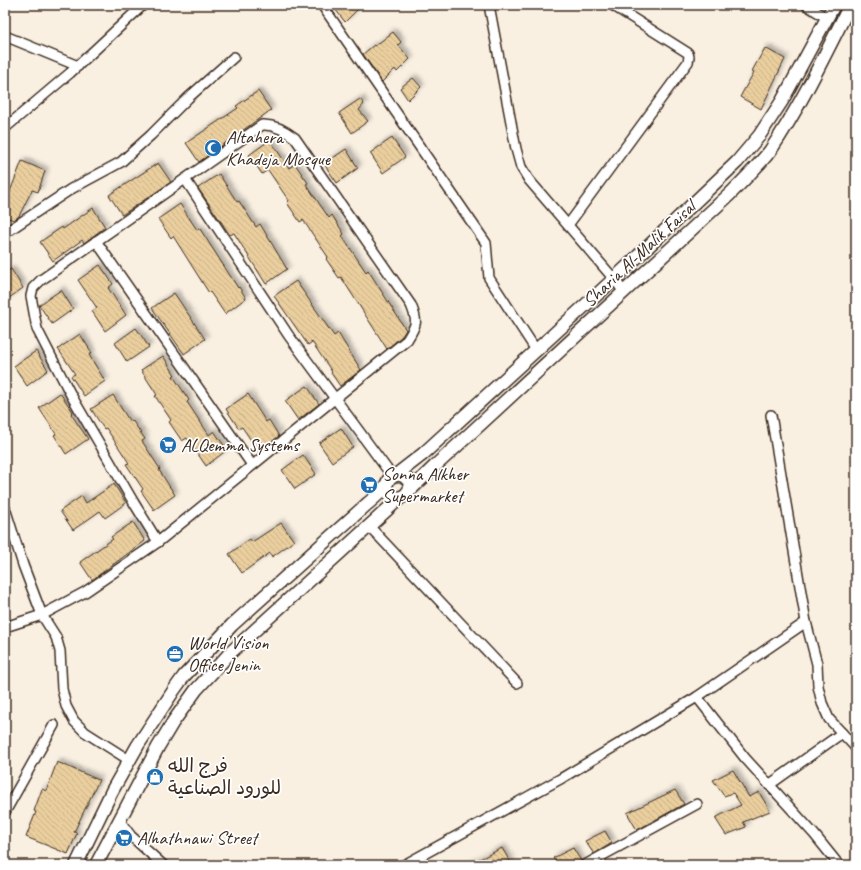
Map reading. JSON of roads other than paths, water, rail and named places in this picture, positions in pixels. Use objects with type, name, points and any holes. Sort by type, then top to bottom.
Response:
[{"type":"main road","name":"Sharia Al-Malik Faisal","points":[[76,865],[102,810],[129,760],[174,690],[202,656],[232,625],[366,505],[392,479],[423,454],[614,279],[723,176],[749,149],[768,124],[834,5]]},
{"type":"main road","name":"Sharia Al-Malik Faisal","points":[[96,865],[158,747],[173,722],[196,690],[230,653],[404,495],[744,180],[770,151],[802,96],[850,5]]},
{"type":"main road","points":[[403,476],[408,482],[409,489],[404,495],[398,498],[390,495],[388,492],[392,479],[403,476]]},
{"type":"main road","points":[[102,810],[108,806],[114,806],[120,814],[119,820]]},
{"type":"street","points":[[5,128],[78,66],[143,5]]},
{"type":"street","points":[[322,5],[486,243],[489,278],[536,350]]},
{"type":"street","points":[[489,5],[516,149],[522,167],[529,180],[624,292]]},
{"type":"street","points":[[568,225],[688,62],[690,57],[688,53],[612,5]]},
{"type":"street","points":[[806,5],[827,18]]},
{"type":"street","points":[[5,36],[78,66]]},
{"type":"street","points":[[5,233],[71,189],[121,162],[188,98],[234,57]]},
{"type":"street","points":[[5,627],[42,615],[85,592],[158,542],[407,340],[413,331],[416,319],[411,305],[295,138],[285,131],[267,125],[259,126],[41,280],[35,285],[32,292],[31,300],[35,325],[71,395],[158,542]]},
{"type":"street","points":[[185,179],[289,336],[392,479]]},
{"type":"street","points":[[96,241],[252,465]]},
{"type":"street","points":[[771,415],[806,622],[817,664],[818,686],[822,703],[829,719],[856,748]]},
{"type":"street","points":[[5,508],[23,565],[42,615],[56,637],[60,651],[62,689],[66,706],[74,721],[85,732],[129,760]]},
{"type":"street","points":[[369,526],[517,683]]},
{"type":"street","points":[[404,865],[562,778],[697,697],[806,622]]},
{"type":"street","points":[[697,697],[745,758],[814,834],[839,865]]},
{"type":"street","points":[[5,812],[54,725]]},
{"type":"street","points":[[769,785],[842,733]]},
{"type":"street","points":[[585,865],[697,804]]},
{"type":"street","points":[[119,820],[131,836],[163,865]]},
{"type":"place","name":"Altahera Khadeja Mosque","points":[[213,148]]},
{"type":"place","name":"ALQemma Systems","points":[[168,445]]},
{"type":"place","name":"Sonna Alkher Supermarket","points":[[369,485]]},
{"type":"place","name":"World Vision Office Jenin","points":[[175,654]]},
{"type":"place","name":"فرج الله للورود الصناعية","points":[[155,777]]},
{"type":"place","name":"Alhathnawi Street","points":[[124,838]]}]
